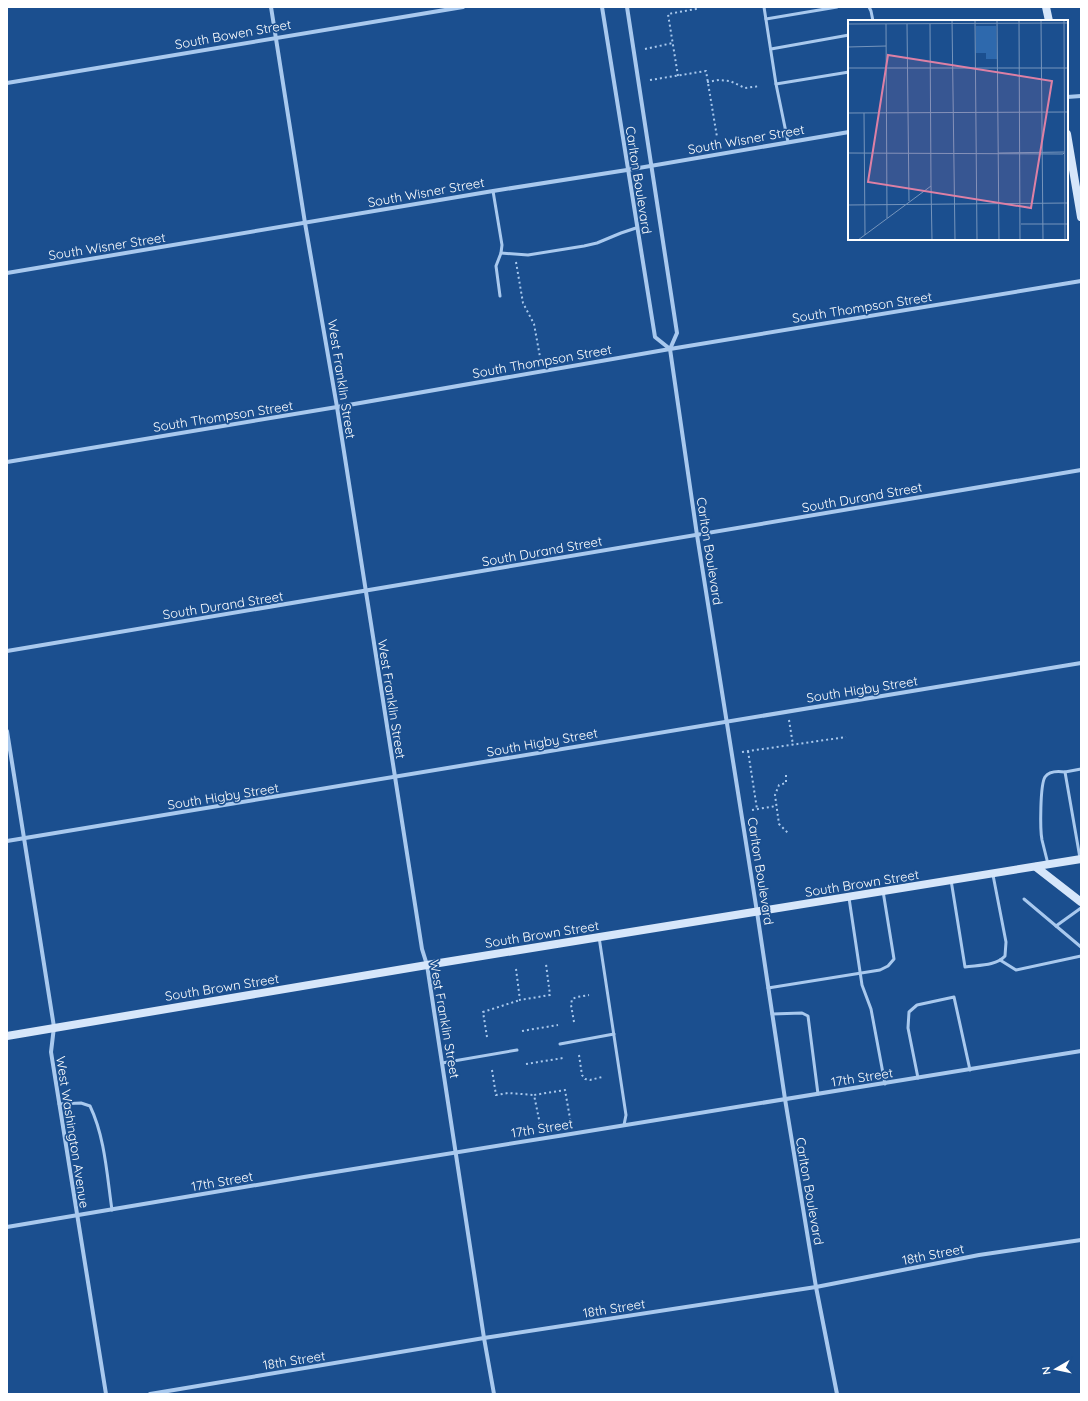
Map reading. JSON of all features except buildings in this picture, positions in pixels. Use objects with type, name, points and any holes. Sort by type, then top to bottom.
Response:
[{"type":"main road","points":[[1046,7],[1049,20]]},
{"type":"main road","points":[[1068,140],[1081,217]]},
{"type":"main road","name":"South Brown Street","points":[[7,1036],[427,965],[1080,859]]},
{"type":"main road","points":[[1036,867],[1081,902]]},
{"type":"street","name":"West Franklin Street","points":[[271,7],[422,949],[427,965],[484,1338],[494,1394]]},
{"type":"street","name":"South Bowen Street","points":[[7,83],[463,7]]},
{"type":"street","name":"Carlton Boulevard","points":[[602,7],[636,228],[655,337],[670,349]]},
{"type":"street","name":"Carlton Boulevard","points":[[627,7],[677,333],[670,349],[697,535],[785,1099],[816,1287],[838,1394]]},
{"type":"street","points":[[1068,97],[1081,96]]},
{"type":"street","name":"South Wisner Street","points":[[7,273],[848,132]]},
{"type":"street","name":"South Thompson Street","points":[[7,462],[670,349],[1081,281]]},
{"type":"street","name":"South Durand Street","points":[[7,651],[365,592],[1081,470]]},
{"type":"street","name":"South Higby Street","points":[[7,841],[1081,663]]},
{"type":"street","name":"West Washington Avenue","points":[[7,731],[54,1028],[51,1052],[76,1216],[106,1394]]},
{"type":"street","name":"17th Street","points":[[7,1227],[300,1177],[885,1084],[1081,1051]]},
{"type":"street","name":"18th Street","points":[[150,1394],[484,1338],[816,1287],[979,1255],[1081,1240]]},
{"type":"lane","points":[[764,7],[776,84],[788,142]]},
{"type":"lane","points":[[766,19],[837,7]]},
{"type":"lane","points":[[868,7],[871,11],[873,20]]},
{"type":"lane","points":[[771,49],[848,35]]},
{"type":"lane","points":[[776,84],[848,72]]},
{"type":"lane","points":[[493,191],[502,245],[501,254],[496,266],[500,296]]},
{"type":"lane","points":[[501,254],[528,255],[597,244],[620,233],[636,228]]},
{"type":"lane","points":[[1049,864],[1042,838],[1041,788],[1044,778],[1049,774],[1059,771],[1065,772],[1081,769]]},
{"type":"lane","points":[[1065,772],[1080,859]]},
{"type":"lane","points":[[951,880],[965,967],[991,963],[1000,960],[1005,956],[1006,942],[993,874]]},
{"type":"lane","points":[[768,988],[880,970],[888,966],[894,959],[884,891]]},
{"type":"lane","points":[[849,896],[862,985],[871,1009],[885,1084]]},
{"type":"lane","points":[[1024,899],[1081,948]]},
{"type":"lane","points":[[1056,926],[1081,908]]},
{"type":"lane","points":[[599,937],[626,1115],[624,1125]]},
{"type":"lane","points":[[1000,960],[1016,970],[1081,956]]},
{"type":"lane","points":[[918,1078],[908,1028],[909,1012],[917,1005],[954,997],[970,1070]]},
{"type":"lane","points":[[772,1014],[802,1013],[808,1016],[818,1094]]},
{"type":"lane","points":[[560,1044],[614,1034]]},
{"type":"lane","points":[[442,1063],[517,1050]]},
{"type":"lane","points":[[59,1104],[81,1103],[90,1106],[96,1118],[102,1144],[112,1210]]},
{"type":"path","points":[[678,76],[668,14],[696,7]]},
{"type":"path","points":[[645,48],[673,43]]},
{"type":"path","points":[[650,80],[706,71],[717,137]]},
{"type":"path","points":[[707,82],[719,80],[730,81],[746,88],[760,86]]},
{"type":"path","points":[[515,254],[524,304],[534,324],[540,357]]},
{"type":"path","points":[[790,720],[793,745]]},
{"type":"path","points":[[742,752],[846,737]]},
{"type":"path","points":[[748,751],[757,809]]},
{"type":"path","points":[[786,775],[786,783],[779,785],[775,795],[779,824],[789,834]]},
{"type":"path","points":[[752,810],[776,806]]},
{"type":"path","points":[[487,1037],[483,1012],[520,1000],[550,995],[546,964]]},
{"type":"path","points":[[516,969],[520,1000]]},
{"type":"path","points":[[574,1022],[571,1005],[572,999],[589,995]]},
{"type":"path","points":[[522,1031],[558,1025]]},
{"type":"path","points":[[579,1055],[582,1075],[585,1079],[590,1080],[602,1077]]},
{"type":"path","points":[[526,1064],[563,1058]]},
{"type":"path","points":[[492,1070],[496,1095],[508,1093],[534,1095],[565,1090],[571,1124]]},
{"type":"path","points":[[534,1095],[541,1129]]}]
